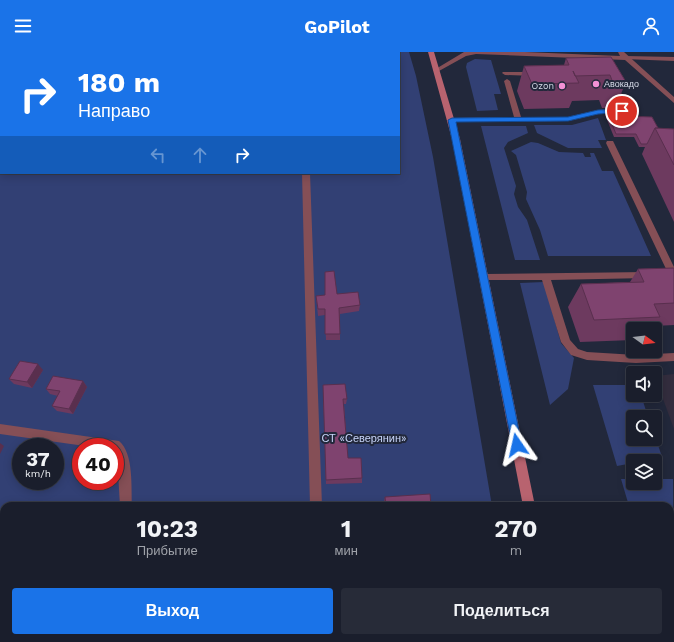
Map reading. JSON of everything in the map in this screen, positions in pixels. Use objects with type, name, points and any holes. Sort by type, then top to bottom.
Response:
[{"type":"street","points":[[431,52],[452,120],[485,278],[528,502]]},
{"type":"street","points":[[437,70],[464,54],[476,52],[626,58],[651,55],[674,59]]},
{"type":"street","points":[[620,52],[674,101]]},
{"type":"street","points":[[518,119],[506,77],[543,74]]},
{"type":"street","points":[[452,120],[568,119],[598,112],[622,111],[622,104],[612,82]]},
{"type":"street","points":[[485,278],[674,275],[610,143]]},
{"type":"street","points":[[306,174],[316,502]]},
{"type":"street","points":[[546,277],[566,342],[575,352],[587,356],[636,359],[674,357]]},
{"type":"street","points":[[0,429],[115,445],[120,449],[123,455],[126,502]]},
{"type":"shaded area","points":[[674,374],[674,429],[662,396],[662,375]]},
{"type":"green space","name":"СТ «Северянин»","points":[[400,52],[409,52],[416,76],[433,157],[491,502],[0,502],[0,174],[400,174]]},
{"type":"green space","points":[[475,59],[491,60],[501,94],[494,94],[498,110],[477,111],[466,67],[467,63]]},
{"type":"green space","points":[[598,118],[606,140],[598,140],[602,148],[568,148],[537,133],[534,125],[572,125]]},
{"type":"green space","points":[[481,126],[526,126],[528,133],[508,142],[504,148],[516,186],[514,194],[518,207],[527,220],[540,260],[515,260]]},
{"type":"green space","points":[[531,142],[538,143],[559,152],[583,153],[585,157],[591,157],[590,153],[594,153],[602,171],[613,171],[651,256],[548,256],[540,230],[526,199],[527,192],[516,155],[511,151]]},
{"type":"green space","points":[[544,282],[561,343],[574,358],[568,389],[550,405],[520,283]]},
{"type":"green space","points":[[593,385],[626,385],[626,402],[643,402],[646,410],[626,410],[626,446],[658,446],[661,454],[626,454],[626,464],[617,466]]},
{"type":"green space","points":[[621,479],[626,479],[626,490],[662,490],[662,479],[673,479],[673,502],[628,502]]},
{"type":"building","points":[[611,57],[626,82],[613,83],[610,75],[575,76],[579,83],[532,84],[524,66],[569,65],[566,58]]},
{"type":"building","points":[[620,111],[623,116],[652,117],[658,128],[655,128],[647,144],[641,144],[636,134],[616,134],[607,112]]},
{"type":"building","points":[[655,128],[674,129],[674,165]]},
{"type":"building","points":[[674,268],[674,303],[654,304],[660,317],[594,320],[581,284],[644,282],[638,269]]},
{"type":"building","points":[[334,271],[337,294],[358,292],[360,305],[339,308],[340,334],[325,334],[325,309],[318,309],[316,296],[325,295],[325,272]]},
{"type":"building","points":[[20,361],[38,364],[27,382],[9,379]]},
{"type":"building","points":[[53,376],[83,381],[69,409],[52,406],[60,391],[46,389]]},
{"type":"building","points":[[345,384],[347,399],[343,399],[348,458],[361,458],[362,478],[326,480],[323,385]]},
{"type":"building","points":[[430,494],[431,502],[386,502],[385,497]]},
{"type":"place","name":"Авокадо","points":[[596,84]]},
{"type":"place","name":"Ozon","points":[[562,86]]},
{"type":"route","points":[[517,445],[485,278],[452,120],[568,119],[598,112],[622,111]]}]
